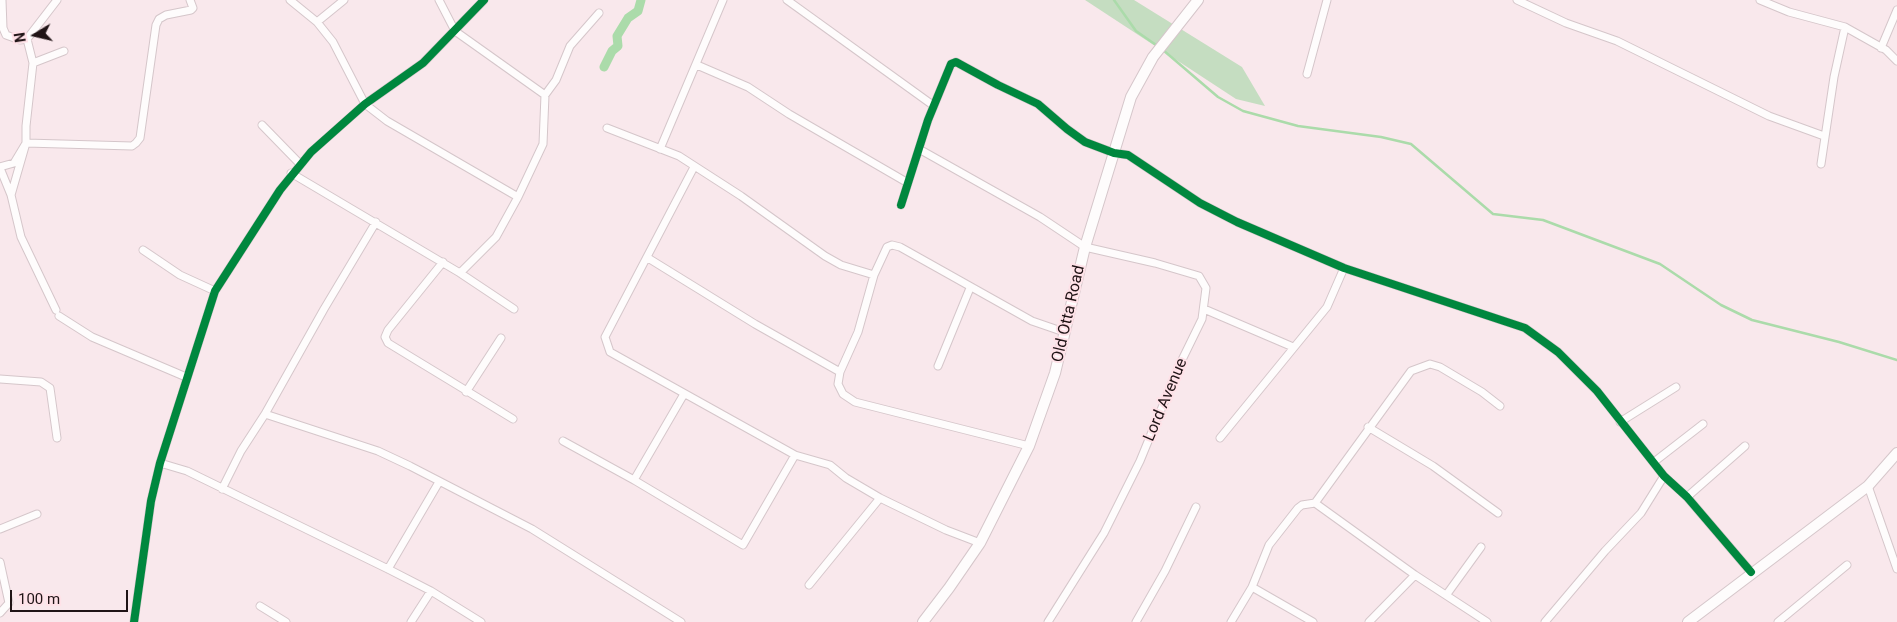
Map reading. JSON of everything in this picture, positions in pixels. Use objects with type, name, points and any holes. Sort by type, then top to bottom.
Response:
[{"type":"street","points":[[2,0],[2,28],[6,35],[20,40],[27,39],[57,0]]},
{"type":"street","points":[[26,143],[132,146],[136,143],[140,138],[156,25],[159,19],[166,15],[193,8],[190,0]]},
{"type":"street","points":[[290,0],[317,22],[342,56],[365,104],[387,121],[518,197]]},
{"type":"street","points":[[317,22],[344,0]]},
{"type":"street","points":[[439,0],[455,31],[545,95]]},
{"type":"street","points":[[134,622],[151,501],[160,463],[215,291],[291,173],[365,104],[423,63],[484,0]]},
{"type":"street","points":[[660,149],[723,0]]},
{"type":"street","points":[[787,0],[934,106]]},
{"type":"street","name":"Old Otta Road","points":[[923,622],[980,543],[1029,446],[1055,373],[1085,247],[1131,97],[1146,68],[1173,30],[1198,0]]},
{"type":"street","points":[[1307,74],[1327,0]]},
{"type":"street","points":[[1516,0],[1617,42],[1769,116],[1824,136]]},
{"type":"street","points":[[1760,0],[1789,12],[1845,27],[1881,48],[1897,61]]},
{"type":"street","points":[[1881,48],[1897,10]]},
{"type":"street","points":[[460,273],[496,237],[518,197],[543,144],[545,95],[556,80],[570,46],[599,13]]},
{"type":"street","points":[[1821,164],[1824,136],[1845,27]]},
{"type":"street","points":[[11,195],[26,143],[33,63],[27,39]]},
{"type":"street","points":[[33,63],[64,51]]},
{"type":"street","points":[[901,205],[934,106],[951,64],[956,62],[1038,104],[1066,129],[1085,142],[1114,153],[1128,155],[1200,203],[1237,222],[1344,268],[1525,328],[1558,352],[1597,391],[1664,476],[1688,497],[1751,572]]},
{"type":"street","points":[[697,65],[748,87],[826,136],[908,183]]},
{"type":"street","points":[[262,125],[300,164]]},
{"type":"street","points":[[607,128],[679,156],[741,196],[825,256],[841,265],[874,275]]},
{"type":"street","points":[[26,143],[14,163],[0,168],[11,195],[21,237],[58,313],[92,336],[186,377]]},
{"type":"street","points":[[919,149],[1040,217],[1085,247]]},
{"type":"street","points":[[694,167],[606,337],[610,352],[795,455],[830,465],[846,478],[880,498],[946,530],[980,543]]},
{"type":"street","points":[[291,173],[442,262],[514,309]]},
{"type":"street","points":[[222,489],[241,451],[265,414],[376,222]]},
{"type":"street","points":[[1029,446],[855,402],[843,394],[838,384],[840,372],[858,332],[874,275],[887,246],[892,245],[900,247],[970,288],[1032,321],[1064,332]]},
{"type":"street","name":"Lord Avenue","points":[[1048,622],[1104,533],[1140,461],[1179,366],[1196,334],[1204,309],[1206,288],[1199,276],[1155,263],[1085,247]]},
{"type":"street","points":[[143,250],[180,274],[215,291]]},
{"type":"street","points":[[648,258],[755,324],[840,372]]},
{"type":"street","points":[[442,262],[388,330],[385,337],[388,343],[513,419]]},
{"type":"street","points":[[1220,438],[1327,307],[1344,268]]},
{"type":"street","points":[[938,366],[970,288]]},
{"type":"street","points":[[1204,309],[1293,347]]},
{"type":"street","points":[[466,392],[501,338]]},
{"type":"street","points":[[1315,503],[1368,427],[1411,370],[1430,364],[1440,367],[1482,392],[1500,406]]},
{"type":"street","points":[[0,379],[40,382],[50,388],[57,438]]},
{"type":"street","points":[[1620,422],[1676,387]]},
{"type":"street","points":[[634,480],[684,394]]},
{"type":"street","points":[[265,414],[378,451],[532,529],[681,622]]},
{"type":"street","points":[[1654,462],[1703,424]]},
{"type":"street","points":[[1368,427],[1433,466],[1498,513]]},
{"type":"street","points":[[563,441],[634,480],[743,545],[795,455]]},
{"type":"street","points":[[1688,497],[1745,446]]},
{"type":"street","points":[[1688,622],[1751,572],[1868,486],[1897,453]]},
{"type":"street","points":[[160,463],[187,471],[388,569],[431,591],[480,622]]},
{"type":"street","points":[[1545,622],[1605,551],[1641,513],[1664,476]]},
{"type":"street","points":[[388,569],[439,482]]},
{"type":"street","points":[[1868,486],[1897,569]]},
{"type":"street","points":[[809,585],[880,498]]},
{"type":"street","points":[[1231,622],[1252,587],[1269,545],[1298,508],[1302,505],[1315,503],[1415,575],[1447,594],[1487,622]]},
{"type":"street","points":[[1136,622],[1165,571],[1196,507]]},
{"type":"street","points":[[0,529],[37,514]]},
{"type":"street","points":[[1447,594],[1481,547]]},
{"type":"street","points":[[0,562],[9,603],[0,613]]},
{"type":"street","points":[[1778,622],[1847,565]]},
{"type":"street","points":[[1369,622],[1415,575]]},
{"type":"street","points":[[1252,587],[1313,622]]},
{"type":"street","points":[[411,622],[431,591]]},
{"type":"street","points":[[260,606],[286,622]]},
{"type":"green space","points":[[1085,0],[1134,0],[1242,67],[1265,106],[1236,99]]},
{"type":"waterway","points":[[604,67],[612,51],[618,46],[617,36],[628,18],[638,11],[641,0]]},
{"type":"waterway","points":[[1114,0],[1136,31],[1159,47]]},
{"type":"waterway","points":[[1163,50],[1218,97],[1243,111],[1298,126],[1381,137],[1411,144],[1493,214],[1543,220],[1660,264],[1721,305],[1752,320],[1839,342],[1897,360]]},
{"type":"cycle path","points":[[134,622],[151,501],[160,463],[215,291],[280,190],[311,152],[365,104],[423,63],[484,0]]},
{"type":"cycle path","points":[[901,205],[928,120],[951,64],[956,62],[1038,104],[1085,142],[1114,153],[1128,155],[1200,203],[1237,222],[1344,268],[1525,328],[1558,352],[1597,391],[1664,476],[1687,497],[1751,572]]}]
